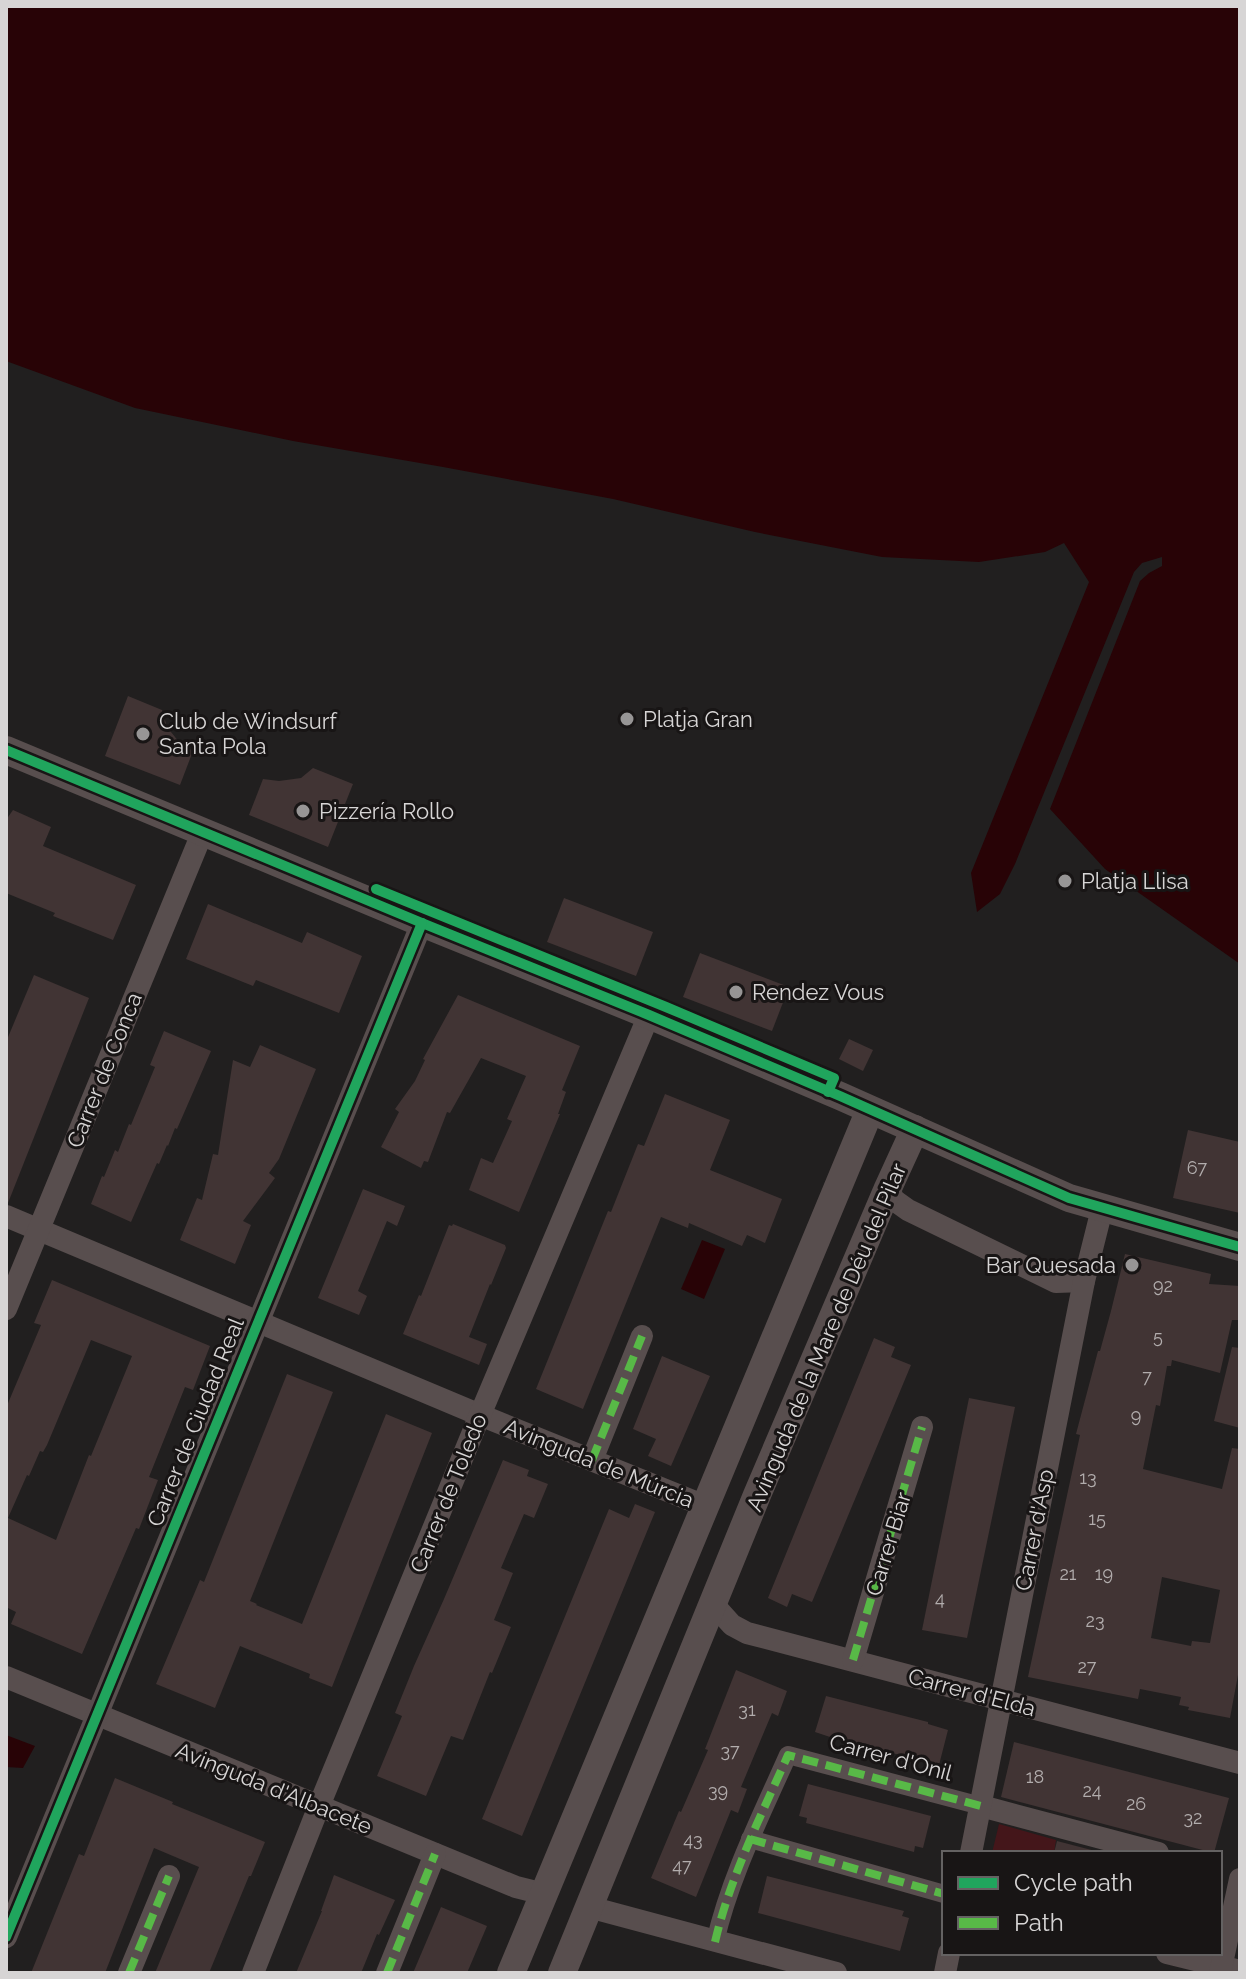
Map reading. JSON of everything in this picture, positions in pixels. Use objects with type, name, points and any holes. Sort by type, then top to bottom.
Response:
[{"type":"street","points":[[6,750],[649,1015],[1069,1198],[1240,1247]]},
{"type":"street","name":"Carrer de Conca","points":[[6,1309],[203,831]]},
{"type":"street","name":"Carrer de Ciudad Real","points":[[6,1937],[12,1904],[97,1714],[422,923]]},
{"type":"street","name":"Carrer de Toledo","points":[[253,1973],[480,1415],[649,1015]]},
{"type":"street","name":"Avinguda de la Mare de Déu del Pilar","points":[[511,1973],[870,1110]]},
{"type":"street","name":"Avinguda de la Mare de Déu del Pilar","points":[[562,1973],[738,1545],[915,1129]]},
{"type":"street","points":[[888,1188],[894,1200],[908,1210],[1056,1282],[1084,1281]]},
{"type":"street","name":"Carrer d'Asp","points":[[971,1851],[1084,1281],[1102,1209]]},
{"type":"street","name":"Avinguda de Múrcia","points":[[6,1216],[705,1506]]},
{"type":"street","points":[[592,1460],[642,1336]]},
{"type":"street","name":"Carrer Biar","points":[[853,1660],[922,1427]]},
{"type":"street","name":"Avinguda de la Mare de Déu del Pilar","points":[[705,1506],[722,1515],[732,1526],[738,1545]]},
{"type":"street","name":"Carrer d'Elda","points":[[714,1605],[732,1625],[747,1633],[1240,1763]]},
{"type":"street","name":"Avinguda d'Albacete","points":[[6,1677],[516,1887],[544,1894]]},
{"type":"street","name":"Carrer d'Onil","points":[[750,1839],[788,1755],[981,1806]]},
{"type":"street","points":[[981,1806],[1150,1851]]},
{"type":"street","points":[[715,1942],[750,1839],[942,1893]]},
{"type":"street","points":[[387,1973],[435,1854]]},
{"type":"street","points":[[129,1973],[169,1876]]},
{"type":"street","points":[[1174,1955],[1227,1970],[1240,1877]]},
{"type":"street","points":[[544,1894],[836,1973]]},
{"type":"shaded area","points":[[6,6],[1240,6],[1240,964],[1105,869],[1050,809],[1140,581],[1162,566],[1162,557],[1142,563],[1134,572],[1015,864],[1000,894],[977,912],[971,873],[1089,582],[1064,543],[1045,552],[979,562],[882,557],[613,499],[293,441],[135,408],[6,361]]},
{"type":"shaded area","points":[[702,1240],[725,1249],[704,1299],[681,1289]]},
{"type":"shaded area","points":[[6,1735],[35,1746],[23,1768],[6,1767]]},
{"type":"shaded area","points":[[999,1824],[1056,1840],[1054,1851],[992,1851]]},
{"type":"building","name":"Club de Windsurf Santa Pola","points":[[128,696],[162,710],[167,727],[179,742],[193,751],[180,785],[105,756]]},
{"type":"building","points":[[313,768],[353,784],[328,847],[249,815],[263,779],[279,781],[301,778]]},
{"type":"building","points":[[13,810],[51,827],[43,846],[136,885],[113,940],[6,893],[6,820]]},
{"type":"building","points":[[564,898],[653,932],[636,976],[547,942]]},
{"type":"building","points":[[208,904],[302,943],[307,932],[362,956],[339,1013],[256,980],[253,986],[186,959]]},
{"type":"building","points":[[700,953],[789,987],[772,1031],[683,997]]},
{"type":"building","points":[[34,975],[89,998],[8,1203],[6,1042]]},
{"type":"building","points":[[458,995],[580,1046],[562,1090],[566,1092],[560,1114],[519,1212],[469,1190],[481,1158],[493,1163],[512,1121],[507,1119],[526,1076],[481,1058],[450,1113],[447,1112],[428,1162],[424,1161],[421,1168],[381,1147],[399,1112],[395,1109],[415,1081],[423,1059]]},
{"type":"building","points":[[164,1031],[211,1051],[131,1222],[91,1204],[115,1150],[118,1152],[131,1125],[155,1067],[150,1065]]},
{"type":"building","points":[[849,1039],[873,1050],[863,1071],[839,1059]]},
{"type":"building","points":[[260,1045],[316,1069],[279,1159],[269,1173],[275,1178],[243,1221],[251,1225],[235,1264],[180,1240],[197,1198],[202,1200],[213,1154],[218,1155],[233,1060],[250,1067]]},
{"type":"building","points":[[665,1094],[730,1120],[710,1170],[782,1199],[765,1243],[747,1235],[742,1246],[689,1223],[688,1228],[661,1217],[583,1409],[536,1389],[608,1211],[611,1212],[638,1144],[644,1146]]},
{"type":"building","points":[[1188,1130],[1240,1142],[1240,1213],[1173,1198]]},
{"type":"building","points":[[363,1189],[405,1206],[397,1226],[387,1221],[358,1291],[367,1296],[359,1315],[318,1298]]},
{"type":"building","points":[[453,1224],[506,1248],[469,1337],[487,1344],[479,1365],[403,1334],[449,1225]]},
{"type":"building","points":[[1125,1254],[1211,1274],[1209,1284],[1240,1286],[1240,1320],[1232,1320],[1220,1373],[1172,1360],[1171,1366],[1167,1366],[1143,1469],[1222,1489],[1232,1448],[1240,1449],[1240,1664],[1230,1718],[1188,1710],[1189,1707],[1179,1705],[1181,1697],[1140,1689],[1138,1699],[1028,1677],[1080,1435],[1076,1434]],"holes":[[[1162,1577],[1220,1590],[1210,1643],[1192,1641],[1191,1646],[1151,1638]]]},
{"type":"building","points":[[52,1280],[210,1346],[193,1390],[185,1387],[149,1477],[158,1480],[82,1654],[11,1624],[16,1612],[6,1607],[6,1408],[41,1325],[34,1323]],"holes":[[[91,1340],[132,1356],[56,1540],[8,1518],[27,1475],[40,1451],[43,1452],[47,1445]]]},
{"type":"building","points":[[874,1338],[895,1347],[891,1357],[911,1365],[812,1602],[792,1594],[787,1607],[768,1598]]},
{"type":"building","points":[[1232,1347],[1240,1348],[1240,1428],[1214,1421]]},
{"type":"building","points":[[662,1356],[710,1376],[671,1466],[648,1456],[656,1439],[633,1429]]},
{"type":"building","points":[[287,1374],[333,1392],[250,1601],[302,1624],[386,1414],[432,1433],[332,1687],[309,1678],[310,1674],[240,1646],[215,1708],[156,1684],[200,1580],[204,1582]]},
{"type":"building","points":[[969,1398],[1015,1407],[967,1638],[922,1630]]},
{"type":"building","points":[[503,1460],[529,1470],[527,1476],[548,1484],[534,1518],[524,1514],[501,1568],[513,1573],[494,1620],[511,1627],[463,1740],[451,1736],[426,1796],[377,1776],[402,1716],[395,1713]]},
{"type":"building","points":[[635,1504],[655,1512],[522,1836],[482,1819],[609,1509],[629,1518]]},
{"type":"building","points":[[736,1670],[787,1691],[778,1716],[772,1713],[741,1787],[747,1789],[738,1813],[731,1810],[696,1897],[651,1878],[708,1750],[705,1749]]},
{"type":"building","points":[[826,1696],[948,1730],[939,1765],[815,1732]]},
{"type":"building","points":[[1014,1742],[1229,1798],[1215,1851],[1206,1851],[1001,1797]]},
{"type":"building","points":[[115,1778],[265,1842],[209,1973],[155,1973],[199,1867],[154,1848],[105,1973],[31,1973],[79,1854],[84,1856]]},
{"type":"building","points":[[808,1784],[931,1816],[923,1848],[915,1846],[914,1852],[806,1823],[807,1818],[799,1816]]},
{"type":"building","points":[[1057,1841],[1095,1851],[1054,1851]]},
{"type":"building","points":[[334,1875],[395,1900],[361,1973],[296,1973],[322,1911]]},
{"type":"building","points":[[767,1876],[904,1911],[902,1916],[909,1918],[900,1951],[758,1913]]},
{"type":"building","points":[[441,1907],[487,1926],[467,1973],[413,1973]]},
{"type":"marked path","points":[[592,1460],[642,1336]]},
{"type":"marked path","points":[[853,1660],[922,1427]]},
{"type":"marked path","points":[[715,1942],[738,1870],[788,1755],[981,1806]]},
{"type":"marked path","points":[[750,1839],[942,1893]]},
{"type":"marked path","points":[[387,1973],[435,1854]]},
{"type":"marked path","points":[[129,1973],[169,1876]]},
{"type":"cycle path","points":[[6,750],[649,1015],[1069,1198],[1240,1247]]},
{"type":"cycle path","points":[[376,889],[834,1078],[828,1092]]},
{"type":"cycle path","points":[[6,1937],[422,923]]},
{"type":"place","name":"Platja Gran","points":[[627,719]]},
{"type":"place","name":"Club de Windsurf Santa Pola","points":[[143,734]]},
{"type":"place","name":"Pizzería Rollo","points":[[303,811]]},
{"type":"place","name":"Platja Llisa","points":[[1065,881]]},
{"type":"place","name":"Rendez Vous","points":[[736,992]]},
{"type":"place","name":"Bar Quesada","points":[[1132,1265]]}]
